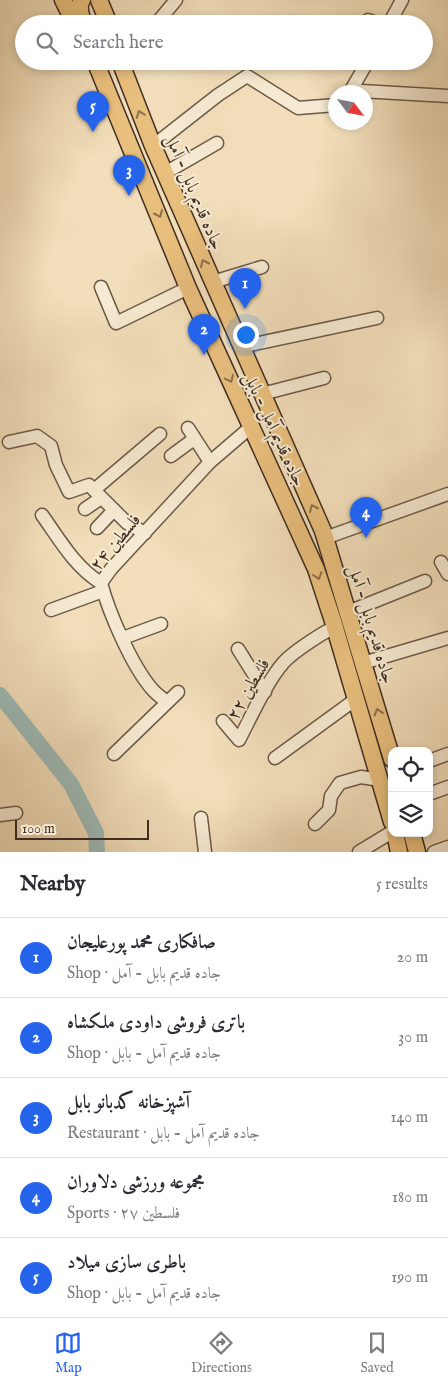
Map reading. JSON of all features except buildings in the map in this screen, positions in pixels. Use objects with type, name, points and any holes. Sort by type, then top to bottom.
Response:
[{"type":"main road","points":[[63,0],[71,15]]},
{"type":"main road","points":[[81,15],[80,4],[82,0]]},
{"type":"main road","points":[[91,0],[105,13]]},
{"type":"main road","name":"جاده قدیم آمل - بابل","points":[[99,70],[188,288],[316,569],[388,808]]},
{"type":"main road","name":"جاده قدیم بابل - آمل","points":[[123,70],[153,146],[326,538],[388,747]]},
{"type":"main road","points":[[394,837],[399,852]]},
{"type":"main road","points":[[413,837],[417,852]]},
{"type":"street","points":[[164,15],[176,0]]},
{"type":"street","points":[[394,15],[402,0]]},
{"type":"street","points":[[354,85],[363,70]]},
{"type":"street","points":[[153,146],[218,95],[247,76],[298,108],[328,106]]},
{"type":"street","points":[[373,92],[448,96]]},
{"type":"street","points":[[165,173],[217,143]]},
{"type":"street","points":[[212,282],[262,267]]},
{"type":"street","points":[[101,287],[116,323],[188,288]]},
{"type":"street","points":[[240,346],[378,318]]},
{"type":"street","points":[[262,394],[324,378]]},
{"type":"street","name":"فلسطین ۲۴","points":[[167,702],[153,690],[135,664],[106,601],[102,587],[111,569],[210,462],[252,426]]},
{"type":"street","points":[[85,510],[98,494],[160,434]]},
{"type":"street","points":[[171,456],[191,434],[210,462]]},
{"type":"street","points":[[9,442],[37,436],[51,446],[56,465],[69,492],[90,485],[126,523],[145,533]]},
{"type":"street","points":[[326,538],[448,494]]},
{"type":"street","points":[[97,528],[114,510]]},
{"type":"street","points":[[42,514],[85,573],[102,587],[51,610]]},
{"type":"street","points":[[441,562],[448,574]]},
{"type":"street","points":[[348,612],[425,581]]},
{"type":"street","points":[[123,638],[161,624]]},
{"type":"street","name":"فلسطین ۲۲","points":[[223,721],[239,740],[284,661],[323,633],[335,627]]},
{"type":"street","points":[[363,663],[448,638]]},
{"type":"street","points":[[238,650],[265,692]]},
{"type":"street","points":[[114,754],[178,692]]},
{"type":"street","points":[[276,758],[356,699]]},
{"type":"street","points":[[433,760],[448,754]]},
{"type":"street","points":[[315,824],[329,810],[331,796],[340,783],[361,777],[380,780]]},
{"type":"street","points":[[433,793],[448,787]]},
{"type":"street","points":[[0,815],[16,813]]},
{"type":"street","points":[[201,818],[205,852]]},
{"type":"street","points":[[359,852],[388,836]]},
{"type":"street","points":[[434,852],[448,847]]},
{"type":"waterway","points":[[0,695],[71,784],[96,833],[97,852]]},
{"type":"place","name":"باطری سازی میلاد","points":[[93,132]]},
{"type":"place","name":"آشپزخانه کدبانو بابل","points":[[129,196]]},
{"type":"place","name":"صافکاری محمد پورعلیجان","points":[[245,309]]},
{"type":"place","name":"باتری فروشی داودی ملکشاه","points":[[204,355]]},
{"type":"place","name":"مجموعه ورزشی دلاوران","points":[[366,538]]}]
